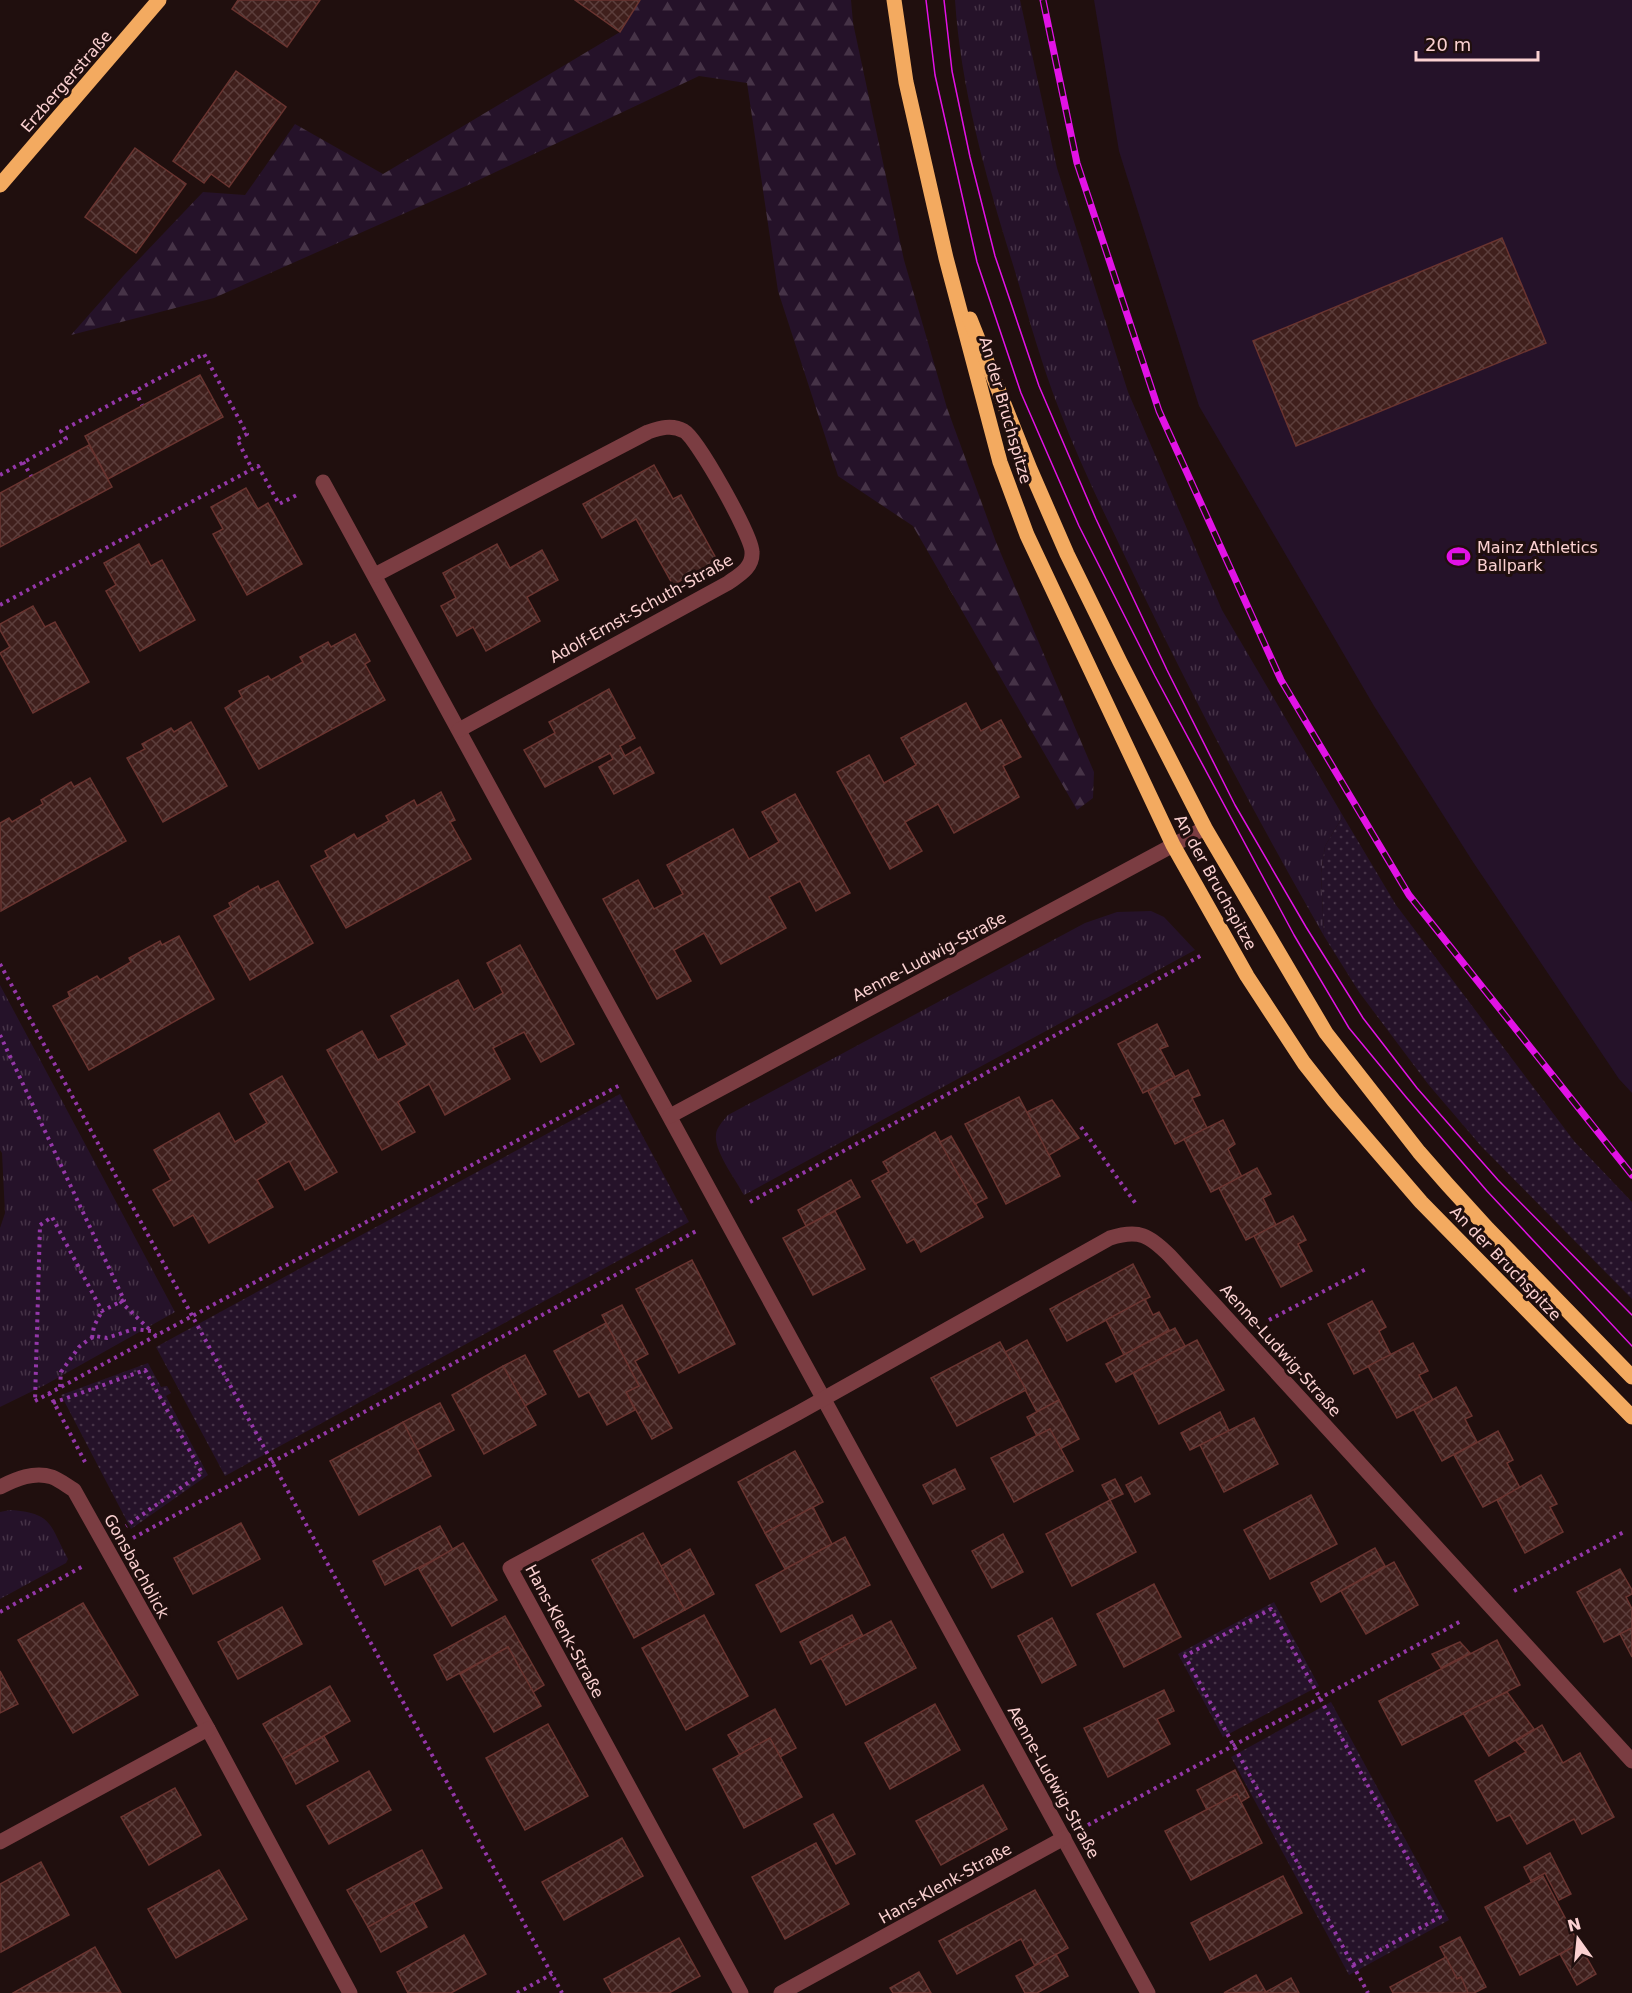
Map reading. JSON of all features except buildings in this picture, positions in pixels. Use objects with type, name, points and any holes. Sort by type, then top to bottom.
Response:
[{"type":"main road","name":"Erzbergerstraße","points":[[0,185],[159,0]]},
{"type":"main road","name":"An der Bruchspitze","points":[[894,0],[906,82],[946,258],[1000,462],[1027,535],[1173,845],[1247,976],[1304,1063],[1334,1101],[1421,1202],[1632,1417]]},
{"type":"main road","name":"An der Bruchspitze","points":[[946,258],[1030,469],[1067,554],[1205,828],[1303,996],[1326,1033],[1419,1152],[1488,1229],[1632,1377]]},
{"type":"street","name":"Adolf-Ernst-Schuth-Straße","points":[[375,575],[648,432],[668,426],[684,431],[698,445],[748,536],[753,553],[747,570],[728,583],[459,730]]},
{"type":"street","points":[[323,482],[646,1071]]},
{"type":"street","name":"Aenne-Ludwig-Straße","points":[[670,1116],[1205,828]]},
{"type":"street","name":"Aenne-Ludwig-Straße","points":[[646,1071],[1148,1993]]},
{"type":"street","points":[[824,1398],[1110,1239],[1124,1234],[1144,1236]]},
{"type":"street","name":"Aenne-Ludwig-Straße","points":[[1144,1236],[1155,1242],[1170,1256],[1632,1761]]},
{"type":"street","name":"Hans-Klenk-Straße","points":[[741,1993],[510,1568],[824,1398]]},
{"type":"street","name":"Gonsbachblick","points":[[0,1487],[18,1478],[33,1476],[52,1477],[74,1490],[208,1729],[350,1993]]},
{"type":"street","points":[[0,1842],[208,1729]]},
{"type":"street","name":"Hans-Klenk-Straße","points":[[781,1993],[1064,1838]]},
{"type":"path","points":[[0,475],[66,439],[61,431],[204,354],[247,434],[237,439],[252,468]]},
{"type":"path","points":[[135,392],[142,405]]},
{"type":"path","points":[[23,462],[31,476]]},
{"type":"path","points":[[0,605],[258,465],[279,504],[323,482]]},
{"type":"path","points":[[0,964],[562,1993]]},
{"type":"path","points":[[0,1035],[124,1300],[102,1311],[94,1326],[92,1338]]},
{"type":"path","points":[[102,1311],[52,1217],[40,1225],[35,1401],[646,1071]]},
{"type":"path","points":[[1081,1127],[1144,1215],[1144,1236]]},
{"type":"path","points":[[1277,1316],[1368,1268]]},
{"type":"path","points":[[120,1301],[156,1336]]},
{"type":"path","points":[[60,1388],[61,1372],[78,1347],[92,1338],[107,1338],[134,1329],[151,1330]]},
{"type":"path","points":[[53,1403],[145,1370],[202,1473],[121,1530]]},
{"type":"path","points":[[152,1528],[272,1462]]},
{"type":"path","points":[[1529,1584],[1624,1532]]},
{"type":"path","points":[[0,1612],[108,1552]]},
{"type":"path","points":[[1064,1838],[1490,1605]]},
{"type":"path","points":[[1353,1965],[1440,1917],[1271,1609],[1185,1656],[1368,1993]]},
{"type":"path","points":[[517,1993],[552,1974]]},
{"type":"green space","points":[[640,0],[851,0],[853,23],[904,260],[947,408],[996,542],[1094,772],[1093,798],[1077,810],[913,526],[838,476],[778,291],[747,83],[699,76],[466,186],[214,298],[71,335],[203,192],[245,195],[295,124],[383,174],[620,32]]},
{"type":"green space","points":[[955,0],[1020,0],[1057,168],[1128,392],[1222,610],[1343,816],[1325,846],[1321,873],[1324,936],[1253,809],[1186,681],[1099,502],[1059,409],[1035,339],[985,169],[969,102]]},
{"type":"green space","name":"Mainz Athletics Ballpark","points":[[1094,0],[1632,0],[1632,1093],[1619,1079],[1473,862],[1374,706],[1199,406],[1119,151]]},
{"type":"green space","points":[[1343,816],[1396,905],[1574,1141],[1632,1202],[1632,1299],[1481,1146],[1428,1084],[1359,992],[1324,936],[1321,873],[1325,846]]},
{"type":"green space","points":[[1151,911],[1164,917],[1195,950],[744,1195],[716,1142],[717,1130],[728,1115],[1085,923],[1117,912]]},
{"type":"green space","points":[[0,985],[175,1312],[45,1385],[0,1407],[0,1228],[5,1213],[0,1150]]},
{"type":"green space","points":[[620,1094],[689,1222],[225,1476],[156,1347]]},
{"type":"green space","points":[[148,1363],[161,1387],[167,1386],[171,1393],[166,1396],[208,1475],[131,1529],[61,1395]]},
{"type":"green space","points":[[10,1510],[35,1514],[48,1522],[68,1559],[66,1563],[0,1599],[0,1512]]},
{"type":"green space","points":[[1274,1602],[1319,1686],[1223,1737],[1178,1654]]},
{"type":"green space","points":[[1331,1702],[1449,1920],[1349,1975],[1231,1757]]},
{"type":"tram line","points":[[926,0],[935,75],[977,262],[1021,393],[1079,526],[1155,676],[1294,935],[1349,1028],[1487,1191],[1632,1346]]},
{"type":"tram line","points":[[944,0],[952,71],[970,157],[995,256],[1039,386],[1096,519],[1167,670],[1235,805],[1306,927],[1363,1018],[1417,1088],[1498,1180],[1632,1315]]},
{"type":"railway","points":[[1043,0],[1077,163],[1159,411],[1281,680],[1409,895],[1632,1175]]},
{"type":"place","name":"Mainz Athletics Ballpark","points":[[1459,556]]}]
